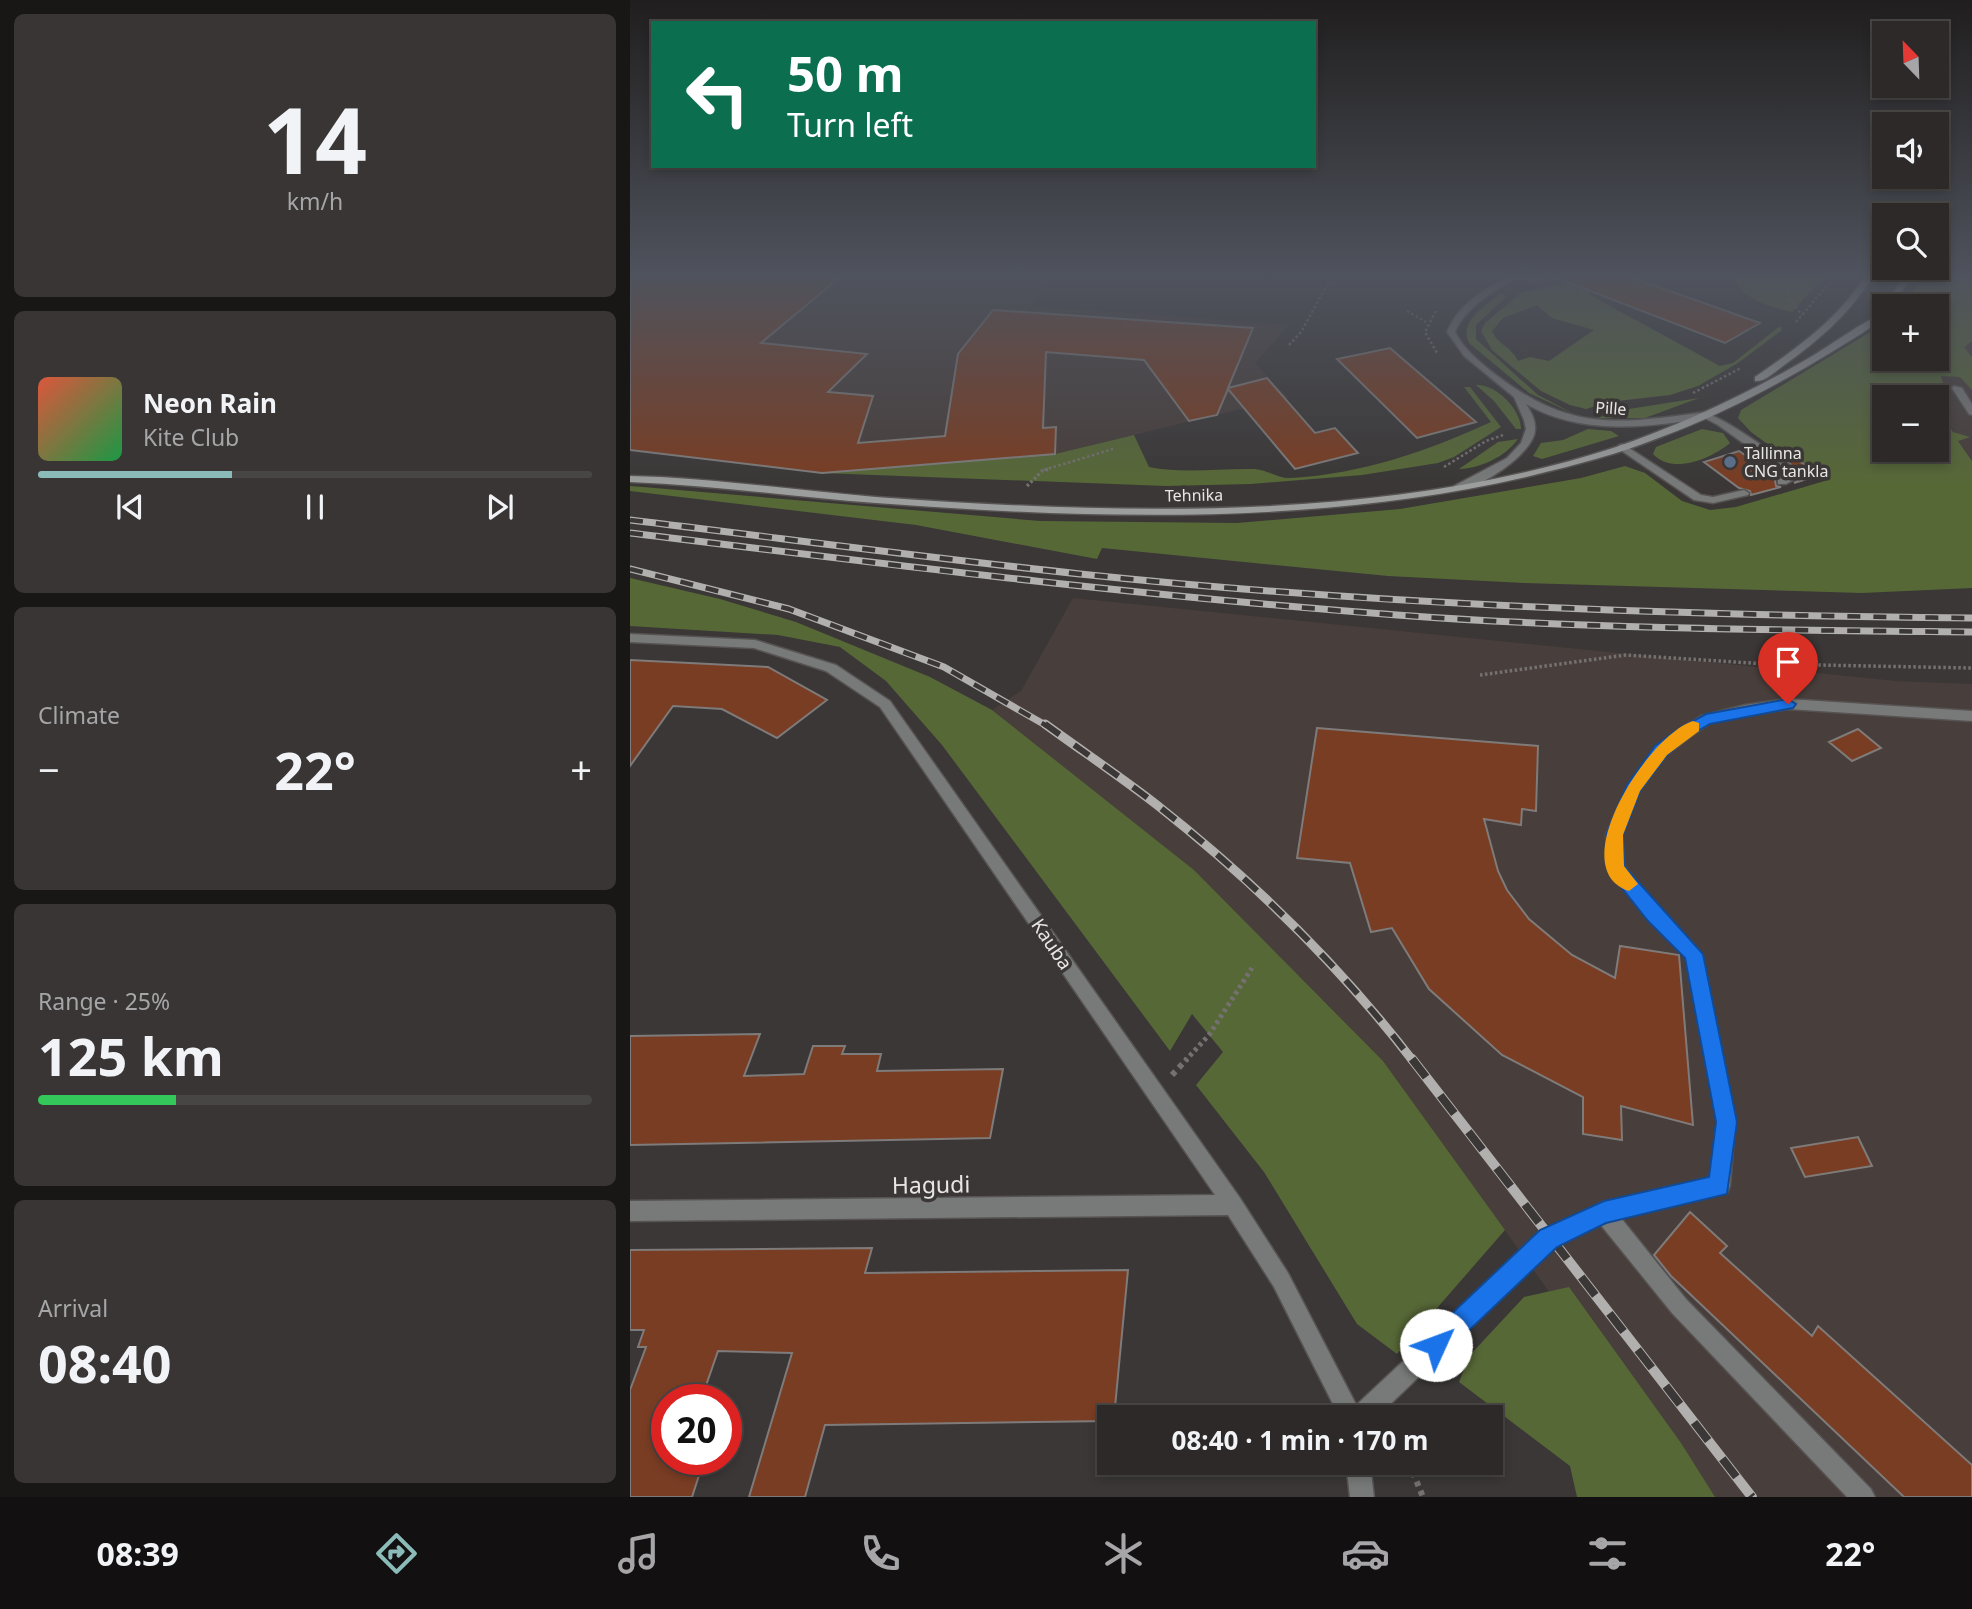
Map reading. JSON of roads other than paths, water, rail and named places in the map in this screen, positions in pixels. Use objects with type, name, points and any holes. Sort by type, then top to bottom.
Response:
[{"type":"main road","name":"Tehnika","points":[[1706,415],[1807,344]]},
{"type":"main road","name":"Tehnika","points":[[630,479],[672,480],[875,500],[1093,512],[1281,510],[1458,488],[1576,462],[1706,415],[1841,344]]},
{"type":"main road","name":"Tehnika","points":[[630,471],[672,480]]},
{"type":"street","name":"Pille","points":[[1459,344],[1518,398],[1551,413],[1604,425],[1624,426],[1706,415]]},
{"type":"street","points":[[1957,388],[1972,412]]},
{"type":"street","name":"Pille","points":[[1458,488],[1514,457],[1531,435],[1530,420],[1518,398]]},
{"type":"street","points":[[1706,415],[1721,422],[1796,476],[1782,482]]},
{"type":"street","points":[[1623,447],[1698,498],[1713,500],[1744,493]]},
{"type":"street","name":"Kauba","points":[[630,638],[755,644],[831,668],[885,704],[1233,1205],[1281,1280],[1345,1405]]},
{"type":"street","points":[[1373,1405],[1548,1238],[1604,1212],[1720,1186],[1726,1122],[1694,954],[1655,915],[1616,868],[1614,835],[1633,789],[1661,751],[1706,719],[1788,704],[1972,716]]},
{"type":"street","name":"Hagudi","points":[[630,1211],[1233,1205]]},
{"type":"street","points":[[1604,1212],[1679,1306],[1863,1497]]},
{"type":"street","points":[[1359,1475],[1362,1497]]},
{"type":"railway","points":[[630,520],[1080,574],[1302,594],[1525,607],[1972,618]]},
{"type":"railway","points":[[630,533],[1109,589],[1397,615],[1613,626],[1972,632]]},
{"type":"railway","points":[[630,569],[789,609],[944,667],[1047,726]]},
{"type":"railway","points":[[1045,724],[1157,805],[1260,893],[1325,958],[1413,1061]]},
{"type":"railway","points":[[1412,1059],[1752,1497]]},
{"type":"place","name":"Tallinna CNG tankla","points":[[1730,462]]}]
